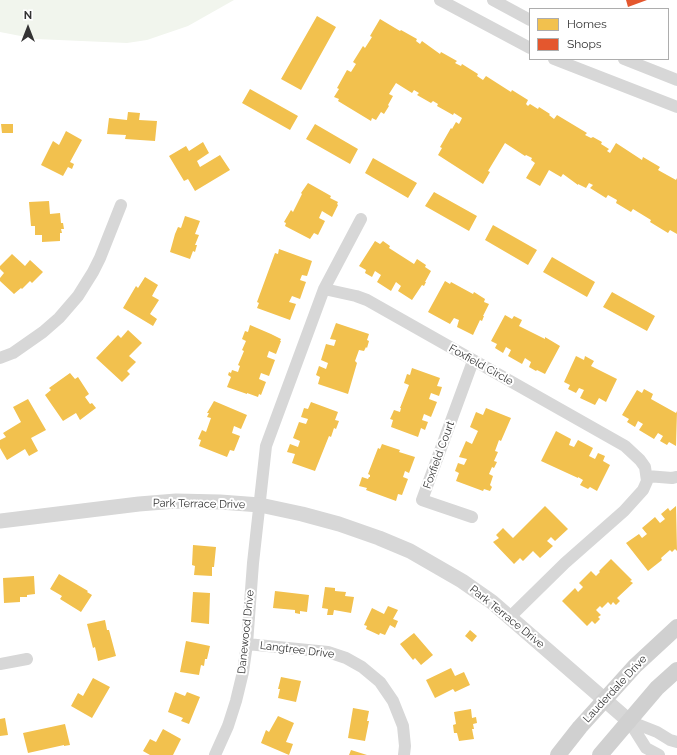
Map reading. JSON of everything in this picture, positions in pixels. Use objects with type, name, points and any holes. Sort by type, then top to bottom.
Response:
[{"type":"main road","name":"Lauderdale Drive","points":[[558,755],[580,727],[635,666],[677,627]]},
{"type":"main road","points":[[600,755],[657,688],[677,670]]},
{"type":"street","points":[[440,0],[529,47]]},
{"type":"street","points":[[492,0],[529,19]]},
{"type":"street","points":[[557,60],[677,107]]},
{"type":"street","points":[[627,60],[677,80]]},
{"type":"street","points":[[0,358],[13,352],[43,332],[59,318],[78,296],[100,258],[121,205]]},
{"type":"street","points":[[260,505],[266,446],[324,289],[361,219]]},
{"type":"street","name":"Foxfield Circle","points":[[324,289],[367,300],[624,446],[640,460],[645,467],[647,476]]},
{"type":"street","name":"Foxfield Court","points":[[472,517],[422,500],[473,361]]},
{"type":"street","points":[[510,617],[565,563],[624,510],[643,490],[647,481],[647,476],[677,477]]},
{"type":"street","name":"Park Terrace Drive","points":[[0,521],[139,504],[220,502],[260,505],[339,524],[391,543],[442,569],[492,602],[629,721]]},
{"type":"street","name":"Danewood Drive","points":[[215,755],[228,726],[243,672],[260,505]]},
{"type":"street","name":"Langtree Drive","points":[[247,644],[328,652],[346,658],[362,667],[380,682],[393,701],[403,726],[405,746],[404,755]]},
{"type":"street","points":[[0,664],[27,660]]},
{"type":"street","points":[[629,721],[677,742]]},
{"type":"street","points":[[629,721],[646,748],[659,755]]},
{"type":"shaded area","points":[[0,0],[234,0],[188,26],[147,40],[127,43],[36,39],[0,32]]},
{"type":"building: Homes","points":[[317,16],[336,27],[301,90],[281,79]]},
{"type":"building: Homes","points":[[380,19],[417,39],[416,41],[420,44],[422,41],[440,54],[441,52],[457,61],[455,63],[461,66],[462,64],[478,74],[477,76],[483,80],[486,76],[511,92],[512,90],[528,100],[526,104],[528,106],[530,104],[538,109],[539,107],[550,114],[549,115],[554,119],[557,115],[587,133],[585,135],[602,142],[601,144],[609,149],[607,151],[610,153],[616,143],[642,160],[643,157],[660,167],[658,170],[676,180],[677,178],[677,234],[670,230],[668,233],[633,209],[631,212],[616,203],[617,200],[608,195],[606,198],[590,188],[593,185],[589,183],[586,188],[578,185],[563,174],[561,177],[549,170],[540,186],[526,178],[535,163],[531,160],[532,158],[526,155],[525,156],[505,143],[488,171],[490,172],[483,184],[438,155],[442,148],[440,147],[451,128],[452,129],[456,122],[459,124],[462,118],[437,106],[438,104],[433,101],[431,103],[417,95],[419,93],[414,90],[412,93],[396,83],[389,94],[393,96],[384,114],[381,112],[376,120],[372,118],[371,121],[338,101],[339,99],[334,97],[339,89],[337,88],[347,70],[351,72],[356,64],[353,62],[363,46],[365,48],[372,37],[370,36]]},
{"type":"building: Homes","points":[[250,89],[298,116],[290,130],[242,103]]},
{"type":"building: Homes","points":[[128,112],[140,113],[139,120],[157,121],[155,141],[125,139],[126,135],[107,134],[109,118],[127,120]]},
{"type":"building: Homes","points":[[1,124],[13,124],[13,133],[2,133]]},
{"type":"building: Homes","points":[[315,124],[358,149],[350,164],[306,139]]},
{"type":"building: Homes","points":[[66,131],[82,140],[70,162],[74,164],[72,169],[68,167],[63,176],[41,165],[53,141],[59,145]]},
{"type":"building: Homes","points":[[203,142],[209,153],[197,161],[200,167],[220,155],[230,170],[195,191],[188,179],[184,181],[169,156],[186,146],[189,151]]},
{"type":"building: Homes","points":[[373,158],[417,183],[408,198],[365,173]]},
{"type":"building: Homes","points":[[308,183],[331,196],[330,198],[338,202],[332,217],[322,211],[319,218],[325,221],[318,235],[314,233],[310,239],[285,226],[286,223],[284,222],[291,210],[293,212],[302,194],[301,193]]},
{"type":"building: Homes","points":[[434,192],[477,216],[469,231],[425,206]]},
{"type":"building: Homes","points":[[49,201],[50,214],[60,213],[61,223],[63,223],[64,229],[61,229],[62,233],[60,233],[60,241],[42,242],[42,235],[35,235],[35,226],[31,226],[29,202]]},
{"type":"building: Homes","points":[[185,216],[200,221],[195,234],[199,235],[195,245],[197,245],[195,252],[193,251],[190,259],[170,252],[175,234],[178,227],[181,228]]},
{"type":"building: Homes","points":[[493,225],[537,250],[528,265],[485,240]]},
{"type":"building: Homes","points":[[375,241],[380,244],[383,241],[390,246],[389,248],[414,264],[417,259],[426,265],[425,267],[431,271],[424,286],[422,285],[412,300],[398,291],[401,286],[396,282],[391,291],[377,282],[381,275],[375,271],[372,277],[365,273],[366,270],[359,266]]},
{"type":"building: Homes","points":[[279,249],[312,261],[307,276],[302,275],[300,280],[306,282],[300,299],[292,296],[289,302],[296,304],[290,320],[257,308],[259,303],[257,302],[275,253],[278,254]]},
{"type":"building: Homes","points":[[12,254],[25,266],[30,260],[43,272],[32,283],[30,281],[14,294],[0,281],[0,278],[4,273],[0,269],[0,266]]},
{"type":"building: Homes","points":[[552,257],[595,282],[587,297],[543,272]]},
{"type":"building: Homes","points":[[145,277],[158,285],[152,296],[159,300],[150,314],[157,319],[153,326],[123,308],[136,286],[138,288]]},
{"type":"building: Homes","points":[[445,281],[450,284],[451,282],[473,294],[474,292],[485,299],[484,302],[489,304],[482,321],[480,320],[473,335],[457,327],[459,320],[454,318],[450,324],[428,312]]},
{"type":"building: Homes","points":[[612,292],[655,316],[647,331],[603,307]]},
{"type":"building: Homes","points":[[505,315],[512,319],[514,316],[522,320],[519,326],[545,339],[545,337],[560,346],[545,374],[529,367],[531,362],[525,358],[522,364],[508,356],[511,350],[506,347],[503,353],[495,348],[497,344],[491,341]]},
{"type":"building: Homes","points":[[336,323],[369,334],[367,348],[366,347],[364,351],[359,350],[355,361],[357,363],[348,394],[318,384],[320,377],[316,375],[319,366],[326,369],[328,363],[321,360],[326,344],[334,346],[336,340],[330,339]]},
{"type":"building: Homes","points":[[250,325],[281,339],[276,354],[269,351],[267,357],[275,360],[269,376],[261,373],[259,379],[266,382],[261,395],[259,394],[258,397],[227,387],[231,377],[228,375],[229,372],[231,373],[232,370],[238,372],[240,366],[238,365],[244,351],[242,350],[246,341],[242,339],[245,331],[248,332]]},
{"type":"building: Homes","points":[[128,330],[142,343],[129,356],[136,362],[127,371],[130,374],[122,382],[96,358],[118,335],[121,338]]},
{"type":"building: Homes","points":[[576,356],[584,360],[585,356],[594,361],[591,366],[617,379],[606,402],[599,398],[595,405],[580,398],[584,390],[579,388],[576,393],[568,389],[570,385],[564,382]]},
{"type":"building: Homes","points":[[412,368],[440,378],[437,386],[442,387],[439,396],[431,393],[429,399],[437,402],[431,417],[424,414],[422,420],[428,422],[425,430],[421,428],[418,437],[391,427],[393,420],[390,419],[394,410],[400,412],[400,408],[409,385],[404,383],[407,374],[410,375]]},
{"type":"building: Homes","points":[[70,373],[75,379],[78,377],[89,394],[85,397],[90,404],[92,403],[96,408],[80,420],[76,413],[63,421],[45,395],[51,390],[49,388]]},
{"type":"building: Homes","points":[[644,389],[653,394],[651,399],[676,413],[677,411],[676,446],[669,442],[667,445],[660,441],[663,436],[658,433],[654,439],[639,430],[643,424],[638,421],[635,427],[627,422],[629,419],[622,415],[637,390],[642,393]]},
{"type":"building: Homes","points":[[28,399],[46,430],[31,438],[38,451],[29,456],[25,449],[7,460],[0,448],[0,440],[6,437],[3,433],[21,422],[13,407]]},
{"type":"building: Homes","points":[[214,401],[247,415],[241,429],[234,426],[232,433],[240,436],[234,451],[230,450],[227,457],[199,446],[201,440],[198,439],[202,430],[206,432],[211,418],[207,417],[209,413],[207,413]]},
{"type":"building: Homes","points":[[311,402],[338,412],[335,420],[339,421],[336,429],[334,428],[331,437],[329,436],[315,471],[292,463],[295,454],[287,452],[290,444],[298,447],[300,441],[293,438],[299,422],[306,424],[308,419],[301,417],[304,408],[308,409]]},
{"type":"building: Homes","points":[[486,408],[511,418],[495,451],[498,452],[494,461],[497,462],[494,468],[492,467],[489,474],[493,476],[490,491],[484,489],[483,491],[456,481],[459,473],[455,471],[458,463],[464,465],[467,459],[459,457],[466,441],[472,444],[478,431],[470,427],[476,412],[483,415]]},
{"type":"building: Homes","points":[[556,431],[571,439],[569,445],[574,447],[578,440],[593,448],[589,456],[595,459],[598,453],[605,456],[603,461],[610,465],[597,491],[590,487],[588,489],[580,485],[583,480],[578,477],[541,461]]},
{"type":"building: Homes","points":[[382,444],[400,450],[399,452],[415,457],[409,473],[405,471],[403,477],[408,479],[402,495],[398,494],[396,501],[359,486],[362,477],[368,479],[370,477],[368,474],[378,448],[380,449]]},
{"type":"building: Homes","points":[[545,506],[568,529],[555,541],[551,537],[547,541],[553,546],[540,558],[533,551],[523,561],[520,558],[514,564],[493,542],[499,538],[496,535],[503,528],[513,538]]},
{"type":"building: Homes","points":[[676,506],[677,551],[675,549],[672,552],[670,550],[661,558],[662,560],[648,571],[626,543],[639,534],[642,538],[647,534],[642,528],[655,517],[660,523],[665,519],[661,514],[668,508],[670,511]]},
{"type":"building: Homes","points":[[193,545],[216,547],[214,567],[212,567],[212,576],[194,575],[195,566],[192,565]]},
{"type":"building: Homes","points":[[611,559],[632,580],[630,581],[633,583],[617,598],[620,601],[616,605],[613,602],[611,605],[608,602],[602,608],[600,606],[596,610],[601,615],[598,617],[600,619],[595,624],[592,621],[587,626],[562,601],[575,588],[578,592],[583,587],[579,583],[591,571],[596,576]]},
{"type":"building: Homes","points":[[59,574],[88,591],[87,592],[92,595],[81,612],[60,599],[62,596],[50,589]]},
{"type":"building: Homes","points":[[34,576],[35,594],[27,595],[27,597],[20,597],[20,602],[4,603],[3,578]]},
{"type":"building: Homes","points":[[325,587],[335,588],[335,591],[346,592],[345,596],[354,597],[351,613],[334,610],[333,615],[327,615],[328,609],[322,608]]},
{"type":"building: Homes","points":[[275,591],[309,595],[307,612],[300,611],[300,614],[295,613],[295,610],[273,608]]},
{"type":"building: Homes","points":[[193,592],[210,593],[209,624],[191,622]]},
{"type":"building: Homes","points":[[388,606],[398,610],[393,619],[398,621],[395,628],[390,625],[385,635],[380,633],[379,635],[366,629],[367,626],[364,625],[372,608],[384,614]]},
{"type":"building: Homes","points":[[105,620],[116,656],[98,661],[87,624]]},
{"type":"building: Homes","points":[[470,630],[477,636],[472,642],[465,636]]},
{"type":"building: Homes","points":[[414,633],[433,655],[421,665],[415,658],[413,660],[400,644]]},
{"type":"building: Homes","points":[[186,641],[210,646],[207,659],[205,659],[204,666],[201,665],[199,675],[180,672]]},
{"type":"building: Homes","points":[[451,668],[455,676],[464,672],[470,685],[455,692],[453,689],[435,698],[426,680]]},
{"type":"building: Homes","points":[[281,677],[301,681],[296,702],[278,698],[280,689],[278,689]]},
{"type":"building: Homes","points":[[93,678],[110,687],[92,718],[71,706],[78,693],[83,696]]},
{"type":"building: Homes","points":[[175,692],[185,696],[187,692],[200,697],[189,724],[181,721],[183,718],[168,712]]},
{"type":"building: Homes","points":[[353,708],[369,711],[367,721],[369,721],[365,741],[348,738]]},
{"type":"building: Homes","points":[[471,709],[472,718],[476,717],[477,723],[473,724],[474,729],[472,729],[474,739],[459,741],[457,733],[454,733],[453,725],[456,724],[454,712]]},
{"type":"building: Homes","points":[[278,716],[294,723],[286,742],[293,744],[289,755],[261,743],[266,730],[269,732]]},
{"type":"building: Homes","points":[[5,718],[8,735],[0,736],[0,719]]},
{"type":"building: Homes","points":[[65,724],[70,745],[28,753],[23,733]]},
{"type":"building: Homes","points":[[163,729],[181,739],[173,755],[150,755],[143,751],[150,739],[156,742]]},
{"type":"building: Homes","points":[[351,750],[367,755],[349,755]]},
{"type":"building: Shops","points":[[626,0],[647,0],[628,7]]}]
